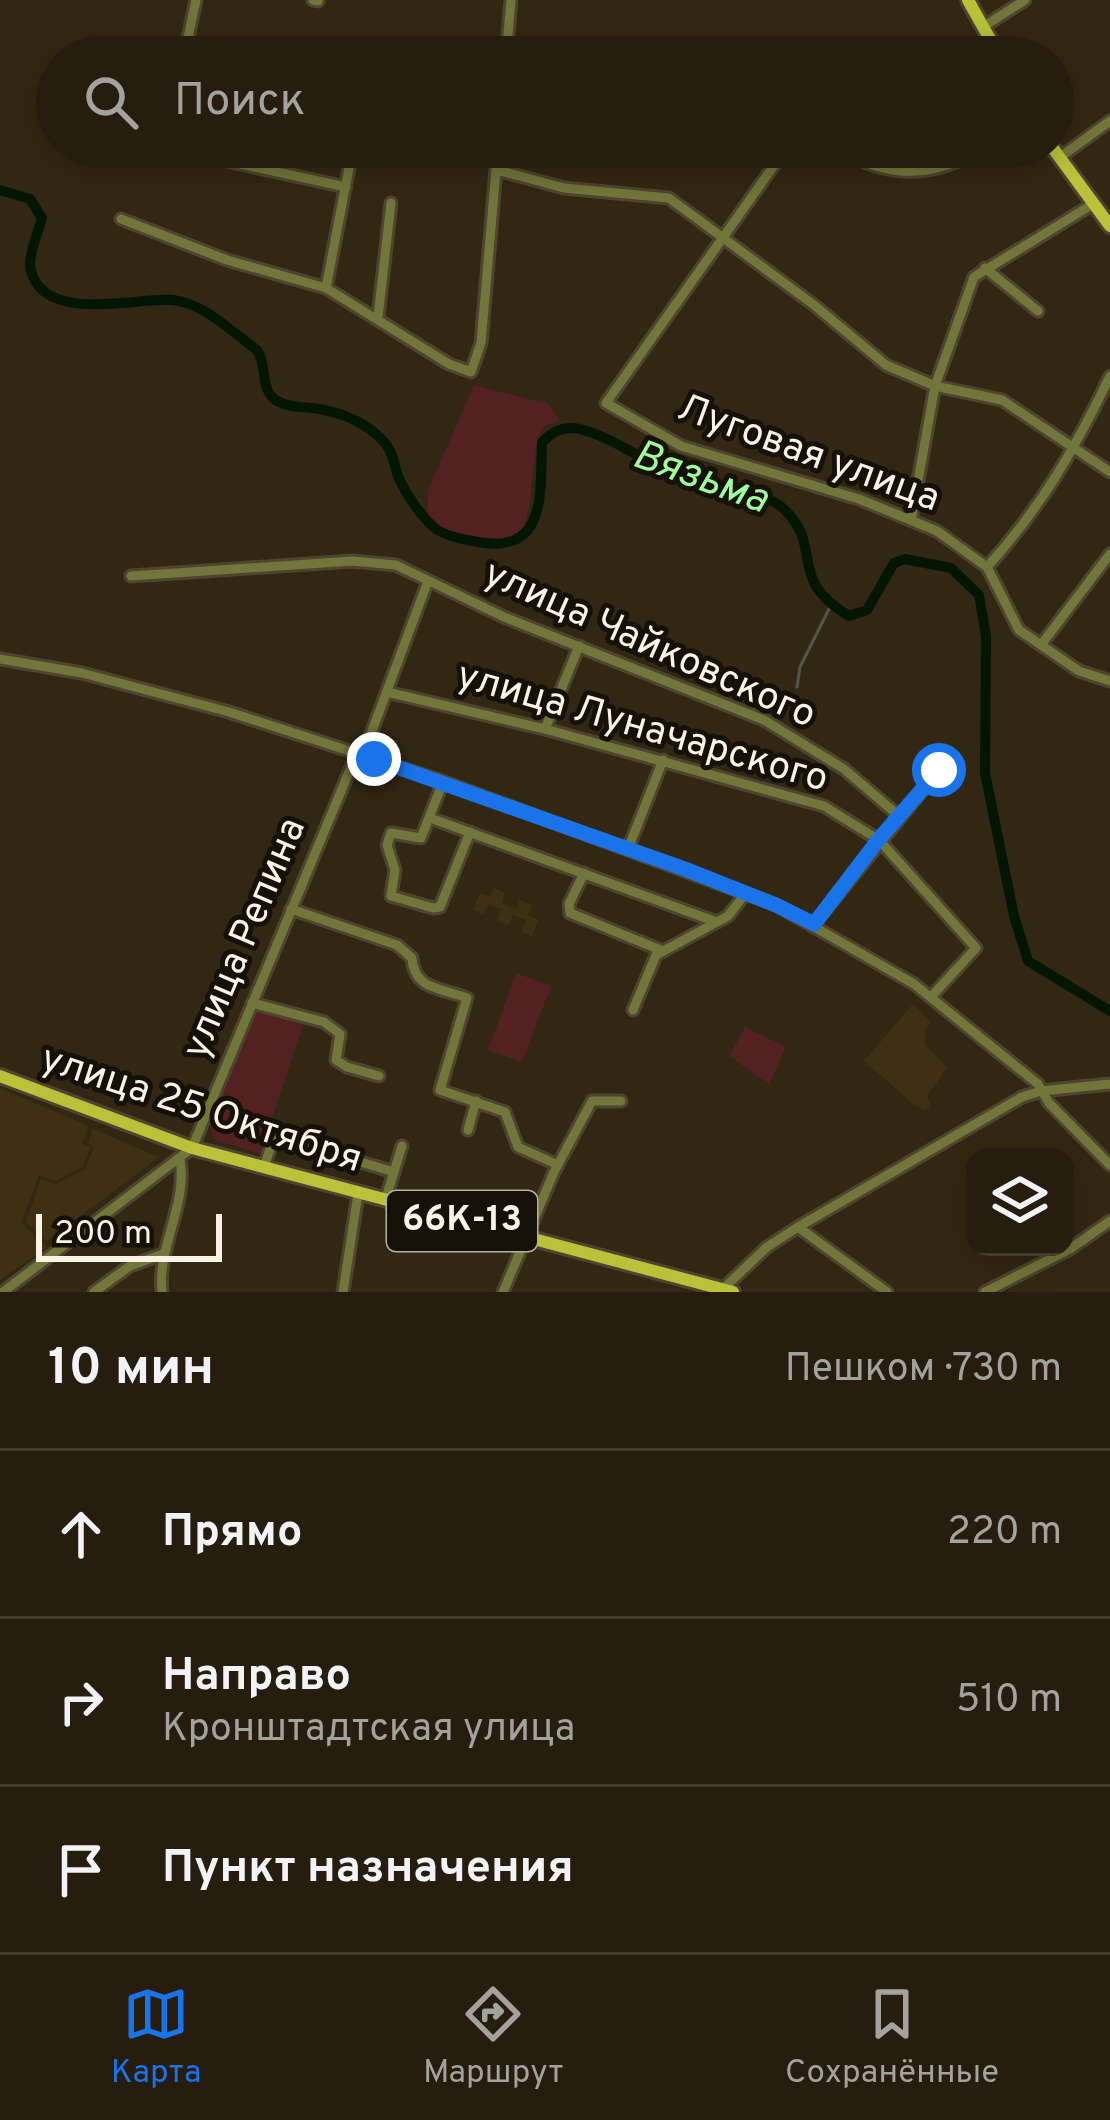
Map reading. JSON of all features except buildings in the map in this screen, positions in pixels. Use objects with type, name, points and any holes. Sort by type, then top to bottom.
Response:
[{"type":"main road","points":[[968,0],[988,36]]},
{"type":"main road","points":[[1067,168],[1110,224]]},
{"type":"main road","name":"улица 25 Октября","points":[[0,1076],[192,1148],[719,1290]]},
{"type":"street","points":[[190,36],[196,0]]},
{"type":"street","points":[[508,36],[511,0]]},
{"type":"street","points":[[983,27],[1025,0]]},
{"type":"street","points":[[1074,142],[1110,121]]},
{"type":"street","points":[[259,168],[346,187]]},
{"type":"street","points":[[326,288],[349,168]]},
{"type":"street","points":[[723,241],[773,168]]},
{"type":"street","points":[[890,168],[948,168]]},
{"type":"street","points":[[121,219],[227,260],[326,288],[378,316],[448,364],[471,372],[481,343],[497,170],[564,188],[669,198],[788,285],[886,365],[935,386],[1003,400],[1110,472]]},
{"type":"street","points":[[378,316],[391,203]]},
{"type":"street","points":[[911,520],[935,386],[974,277],[1094,204]]},
{"type":"street","name":"Луговая улица","points":[[723,241],[606,403],[680,446],[859,499],[937,531],[987,567]]},
{"type":"street","points":[[986,268],[1038,311]]},
{"type":"street","points":[[1110,376],[1077,447],[1016,536],[987,567],[1019,630],[1079,671],[1110,681]]},
{"type":"street","points":[[1041,645],[1110,554]]},
{"type":"street","name":"улица Чайковского","points":[[131,576],[352,561],[396,565],[579,646],[764,720],[844,769],[899,816]]},
{"type":"street","name":"улица Репина","points":[[192,1148],[387,692],[428,581]]},
{"type":"street","points":[[545,729],[579,646]]},
{"type":"street","points":[[0,659],[148,689],[360,754],[746,893],[814,924],[931,997],[1038,1084],[1110,1165]]},
{"type":"street","name":"улица Луначарского","points":[[387,692],[545,729],[824,806],[879,839],[976,949],[931,997]]},
{"type":"street","points":[[628,848],[663,760]]},
{"type":"street","points":[[814,924],[939,770]]},
{"type":"street","points":[[443,782],[419,839],[391,833],[387,845],[395,870],[390,893],[394,898],[440,907],[470,832]]},
{"type":"street","points":[[430,818],[718,922]]},
{"type":"street","points":[[584,873],[569,904],[570,913],[664,951]]},
{"type":"street","points":[[633,1010],[656,955],[728,916],[746,893]]},
{"type":"street","points":[[291,909],[403,948],[412,958],[412,972],[419,982],[467,998],[440,1090],[506,1112],[523,1151],[558,1165]]},
{"type":"street","points":[[252,1003],[324,1022],[340,1034],[336,1060],[379,1076]]},
{"type":"street","points":[[719,1290],[767,1247],[798,1227],[1022,1096],[1110,1084]]},
{"type":"street","points":[[468,1130],[476,1101]]},
{"type":"street","points":[[503,1292],[558,1165],[592,1101],[621,1102]]},
{"type":"street","points":[[264,1167],[272,1144],[280,1138],[394,1172]]},
{"type":"street","points":[[385,1201],[402,1146]]},
{"type":"street","points":[[4,1292],[192,1148]]},
{"type":"street","points":[[162,1292],[163,1254],[182,1179],[180,1160]]},
{"type":"street","points":[[343,1292],[358,1193]]},
{"type":"street","points":[[985,1292],[1074,1246],[1110,1221]]},
{"type":"street","points":[[798,1227],[887,1292]]},
{"type":"street","points":[[94,1292],[130,1266],[163,1254]]},
{"type":"shaded area","points":[[474,385],[548,404],[560,421],[544,426],[539,437],[526,520],[521,533],[509,537],[484,540],[458,535],[427,514],[428,490]]},
{"type":"shaded area","points":[[494,888],[505,893],[502,903],[516,909],[520,900],[532,905],[528,915],[539,920],[532,936],[522,932],[526,920],[513,915],[509,925],[497,921],[501,909],[488,904],[484,914],[473,910],[480,893],[490,897]]},
{"type":"shaded area","points":[[516,973],[551,986],[522,1062],[488,1050]]},
{"type":"shaded area","points":[[913,1004],[931,1022],[925,1030],[925,1044],[947,1068],[927,1097],[931,1103],[926,1110],[864,1061]]},
{"type":"shaded area","points":[[255,1008],[303,1025],[260,1154],[213,1139],[210,1126]]},
{"type":"shaded area","points":[[745,1027],[786,1047],[769,1084],[729,1056]]},
{"type":"shaded area","points":[[0,1088],[88,1126],[82,1144],[90,1148],[83,1167],[56,1181],[39,1175],[21,1223],[47,1247],[0,1280]]},
{"type":"shaded area","points":[[93,1129],[159,1157],[47,1241],[26,1222],[41,1179],[56,1184],[85,1169],[94,1147],[88,1143]]},
{"type":"waterway","name":"Вязьма","points":[[0,190],[30,199],[42,218],[30,265],[40,287],[72,303],[173,300],[211,315],[257,350],[268,391],[277,401],[343,415],[378,435],[390,450],[414,504],[445,534],[478,542],[517,539],[536,515],[542,442],[556,431],[574,428],[603,437],[699,488],[755,495],[776,503],[797,525],[818,589],[849,616],[867,610],[894,563],[905,559],[951,568],[979,595],[986,636],[985,773],[1014,916],[1028,961],[1110,1011]]},
{"type":"waterway","points":[[797,687],[800,667],[831,605]]},
{"type":"route","points":[[374,759],[685,869],[814,924],[939,770]]}]
